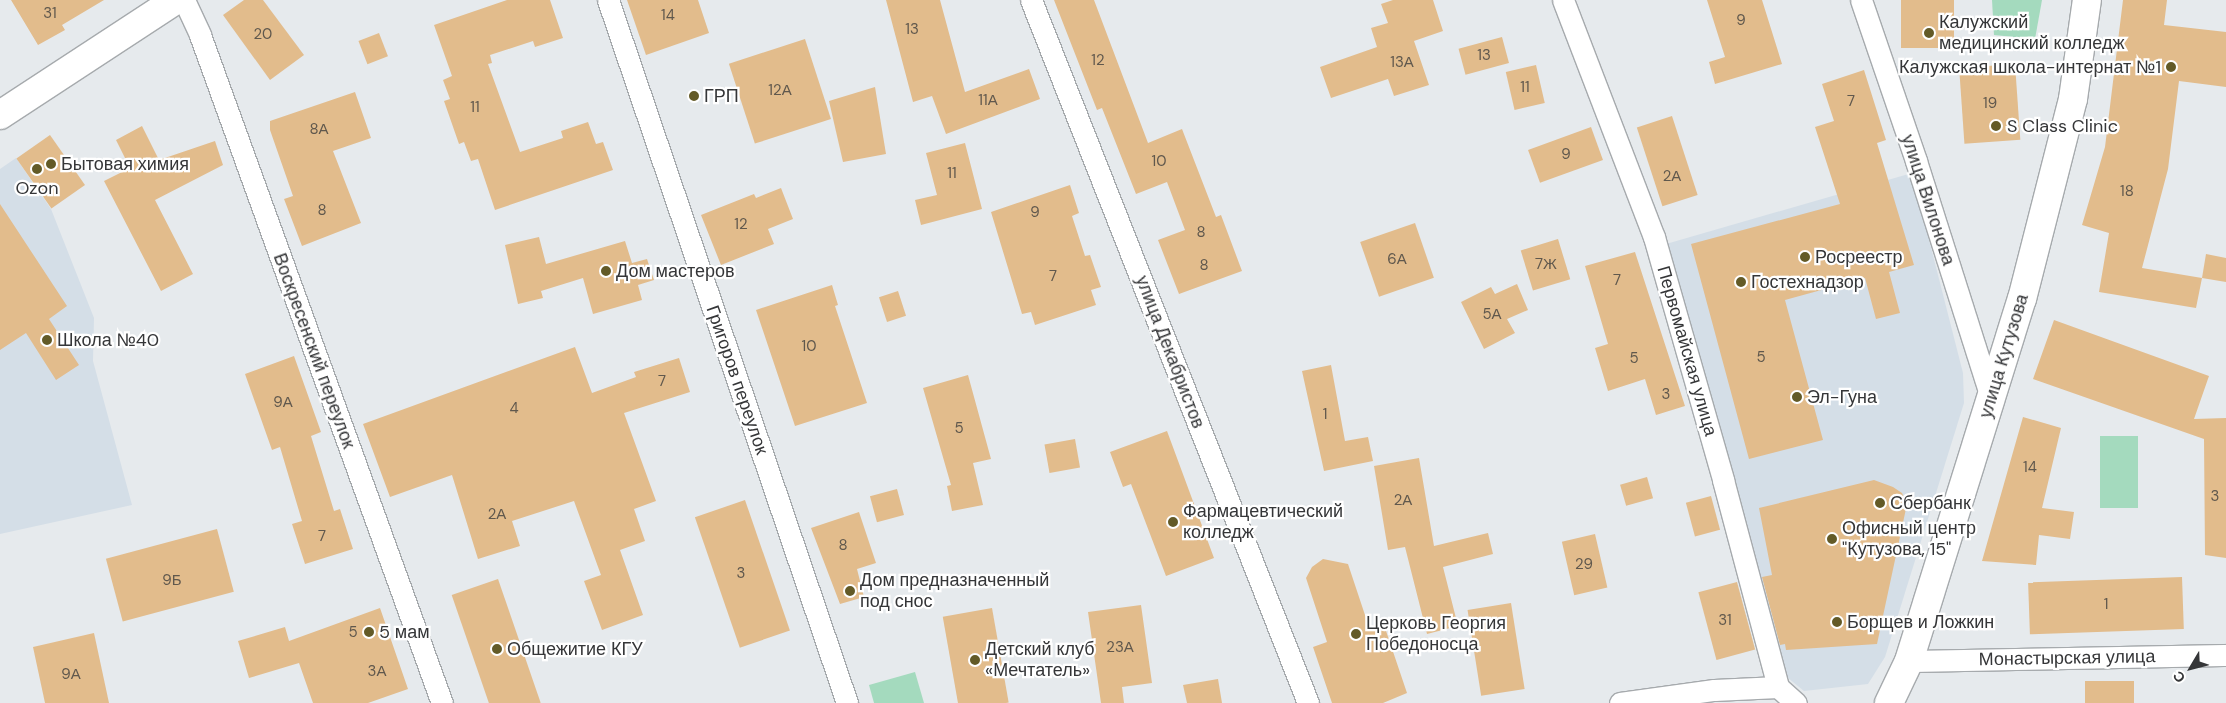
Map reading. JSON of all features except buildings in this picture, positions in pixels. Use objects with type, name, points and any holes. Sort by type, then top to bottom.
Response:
[{"type":"main road","points":[[0,114],[176,0]]},
{"type":"main road","name":"улица Кутузова","points":[[1888,703],[1909,661],[1992,401],[2022,299],[2073,99],[2087,0]]},
{"type":"street","name":"Воскресенский переулок","points":[[184,0],[200,35],[442,703]]},
{"type":"street","name":"Григоров переулок","points":[[608,0],[846,703]]},
{"type":"street","name":"улица Декабристов","points":[[1031,0],[1308,703]]},
{"type":"street","name":"Первомайская улица","points":[[1563,0],[1654,237],[1723,480],[1778,687]]},
{"type":"street","name":"улица Вилонова","points":[[1861,0],[1916,161],[1992,401]]},
{"type":"street","name":"Монастырская улица","points":[[1909,661],[2226,655]]},
{"type":"street","points":[[1620,703],[1714,690],[1778,687],[1796,703]]},
{"type":"shaded area","name":"Школа №40","points":[[16,158],[51,209],[94,318],[93,361],[132,505],[0,534],[0,169]]},
{"type":"shaded area","points":[[1912,173],[1963,373],[1964,403],[1885,657],[1868,684],[1804,691],[1782,673],[1666,244]]},
{"type":"green space","points":[[1992,0],[2042,0],[2035,39],[1994,35]]},
{"type":"green space","points":[[2100,436],[2138,436],[2138,508],[2100,508]]},
{"type":"green space","points":[[915,672],[924,703],[874,703],[869,685]]},
{"type":"place","name":"Калужский медицинский колледж","points":[[1929,33]]},
{"type":"place","name":"Калужская школа-интернат №1","points":[[2171,67]]},
{"type":"place","name":"ГРП","points":[[694,96]]},
{"type":"place","name":"S Class Clinic","points":[[1996,126]]},
{"type":"place","name":"Бытовая химия","points":[[51,164]]},
{"type":"place","name":"Ozon","points":[[37,169]]},
{"type":"place","name":"Росреестр","points":[[1805,257]]},
{"type":"place","name":"Дом мастеров","points":[[606,271]]},
{"type":"place","name":"Гостехнадзор","points":[[1741,282]]},
{"type":"place","name":"Школа №40","points":[[47,340]]},
{"type":"place","name":"Эл-Гуна","points":[[1797,397]]},
{"type":"place","name":"Сбербанк","points":[[1880,503]]},
{"type":"place","name":"Фармацевтический колледж","points":[[1173,522]]},
{"type":"place","name":"Офисный центр \"Кутузова, 15\"","points":[[1832,539]]},
{"type":"place","name":"Дом предназначенный под снос","points":[[850,591]]},
{"type":"place","name":"Борщев и Ложкин","points":[[1837,622]]},
{"type":"place","name":"5 мам","points":[[369,632]]},
{"type":"place","name":"Церковь Георгия Победоносца","points":[[1356,634]]},
{"type":"place","name":"Общежитие КГУ","points":[[497,649]]},
{"type":"place","name":"Детский клуб «Мечтатель»","points":[[975,660]]}]
